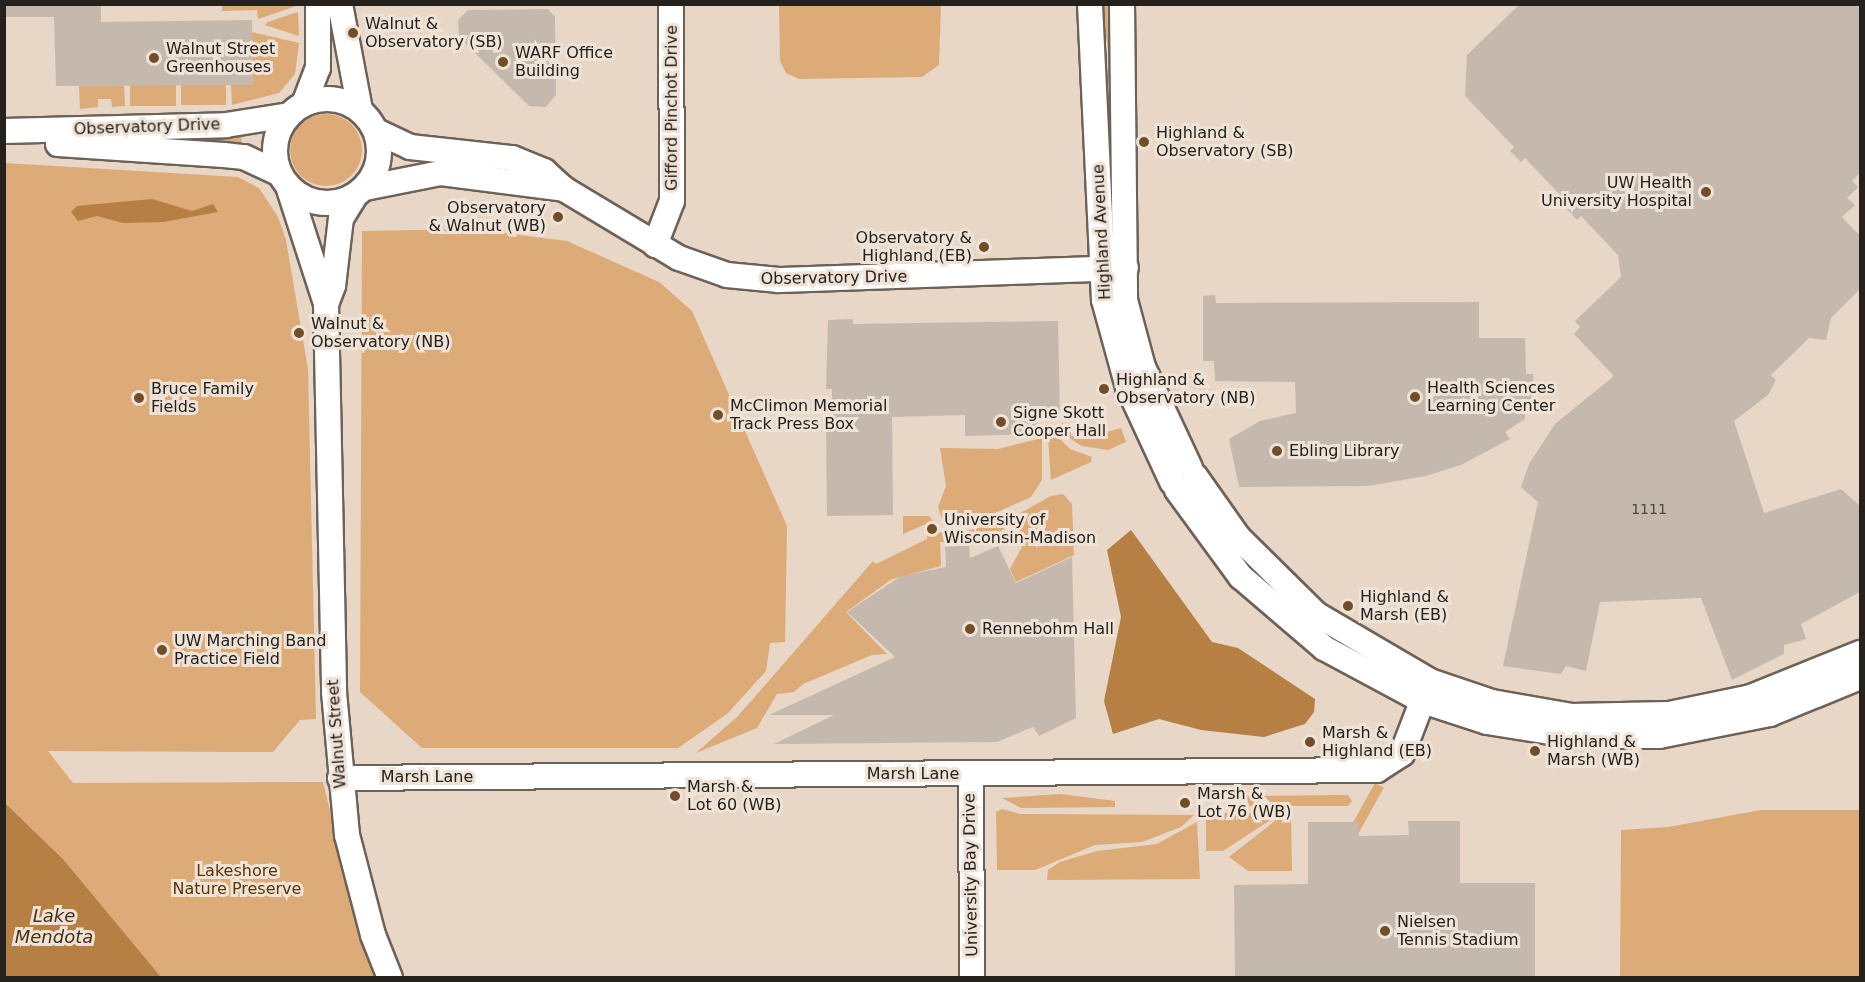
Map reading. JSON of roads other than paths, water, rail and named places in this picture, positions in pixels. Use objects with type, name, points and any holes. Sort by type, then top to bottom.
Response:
[{"type":"street","points":[[318,4],[318,68],[297,109],[275,143],[284,180],[320,203],[360,192],[378,161],[376,131],[360,110],[339,4]]},
{"type":"street","name":"Gifford Pinchot Drive","points":[[655,245],[672,201],[671,4]]},
{"type":"street","name":"Highland Avenue","points":[[1090,4],[1114,268]]},
{"type":"street","name":"Highland Avenue","points":[[1122,4],[1114,268],[1104,300],[1128,387],[1183,479],[1220,552],[1288,620],[1324,648],[1427,691],[1487,722],[1551,734],[1659,736],[1770,714],[1860,677]]},
{"type":"street","points":[[297,109],[333,100],[360,110]]},
{"type":"street","name":"Observatory Drive","points":[[4,131],[226,125],[297,109]]},
{"type":"street","name":"Observatory Drive","points":[[376,131],[410,147],[512,158],[544,171],[564,189],[655,245],[706,269],[751,279],[1114,268]]},
{"type":"street","name":"Observatory Drive","points":[[4,140],[224,155],[243,158],[284,180]]},
{"type":"street","name":"Observatory Drive","points":[[360,192],[441,173],[564,189]]},
{"type":"street","name":"Walnut Street","points":[[284,180],[326,304],[333,692],[340,778],[355,869],[390,978]]},
{"type":"street","name":"Walnut Street","points":[[326,304],[333,286],[340,218],[360,192]]},
{"type":"street","name":"Highland Avenue","points":[[1427,691],[1543,712],[1601,717],[1669,714],[1751,697],[1860,653]]},
{"type":"street","name":"Marsh Lane","points":[[340,778],[1377,770],[1402,754],[1427,691]]},
{"type":"street","name":"University Bay Drive","points":[[970,773],[972,978]]},
{"type":"water","points":[[152,199],[192,211],[213,204],[218,212],[163,222],[123,223],[97,216],[78,221],[71,212],[77,206]]},
{"type":"water","points":[[1131,530],[1212,642],[1238,648],[1315,699],[1314,712],[1305,724],[1264,737],[1201,730],[1159,719],[1113,734],[1104,701],[1121,617],[1107,550]]},
{"type":"water","name":"Lake Mendota","points":[[5,803],[63,859],[161,977],[5,977]]},
{"type":"place","name":"Walnut & Observatory (SB)","points":[[353,33]]},
{"type":"place","name":"Walnut Street Greenhouses","points":[[154,58]]},
{"type":"place","name":"WARF Office Building","points":[[503,62]]},
{"type":"place","name":"Highland & Observatory (SB)","points":[[1144,142]]},
{"type":"place","name":"UW Health University Hospital","points":[[1706,192]]},
{"type":"place","name":"Observatory & Walnut (WB)","points":[[558,217]]},
{"type":"place","name":"Observatory & Highland (EB)","points":[[984,247]]},
{"type":"place","name":"Walnut & Observatory (NB)","points":[[299,333]]},
{"type":"place","name":"Highland & Observatory (NB)","points":[[1104,389]]},
{"type":"place","name":"Health Sciences Learning Center","points":[[1415,397]]},
{"type":"place","name":"Bruce Family Fields","points":[[139,398]]},
{"type":"place","name":"McClimon Memorial Track Press Box","points":[[718,415]]},
{"type":"place","name":"Signe Skott Cooper Hall","points":[[1001,422]]},
{"type":"place","name":"Ebling Library","points":[[1277,451]]},
{"type":"place","name":"University of Wisconsin-Madison","points":[[932,529]]},
{"type":"place","name":"Highland & Marsh (EB)","points":[[1348,606]]},
{"type":"place","name":"Rennebohm Hall","points":[[970,629]]},
{"type":"place","name":"UW Marching Band Practice Field","points":[[162,650]]},
{"type":"place","name":"Marsh & Highland (EB)","points":[[1310,742]]},
{"type":"place","name":"Highland & Marsh (WB)","points":[[1535,751]]},
{"type":"place","name":"Marsh & Lot 60 (WB)","points":[[675,796]]},
{"type":"place","name":"Marsh & Lot 76 (WB)","points":[[1185,803]]},
{"type":"place","name":"Nielsen Tennis Stadium","points":[[1385,931]]},
{"type":"park label","name":"Lakeshore Nature Preserve","points":[[237,880]]}]
